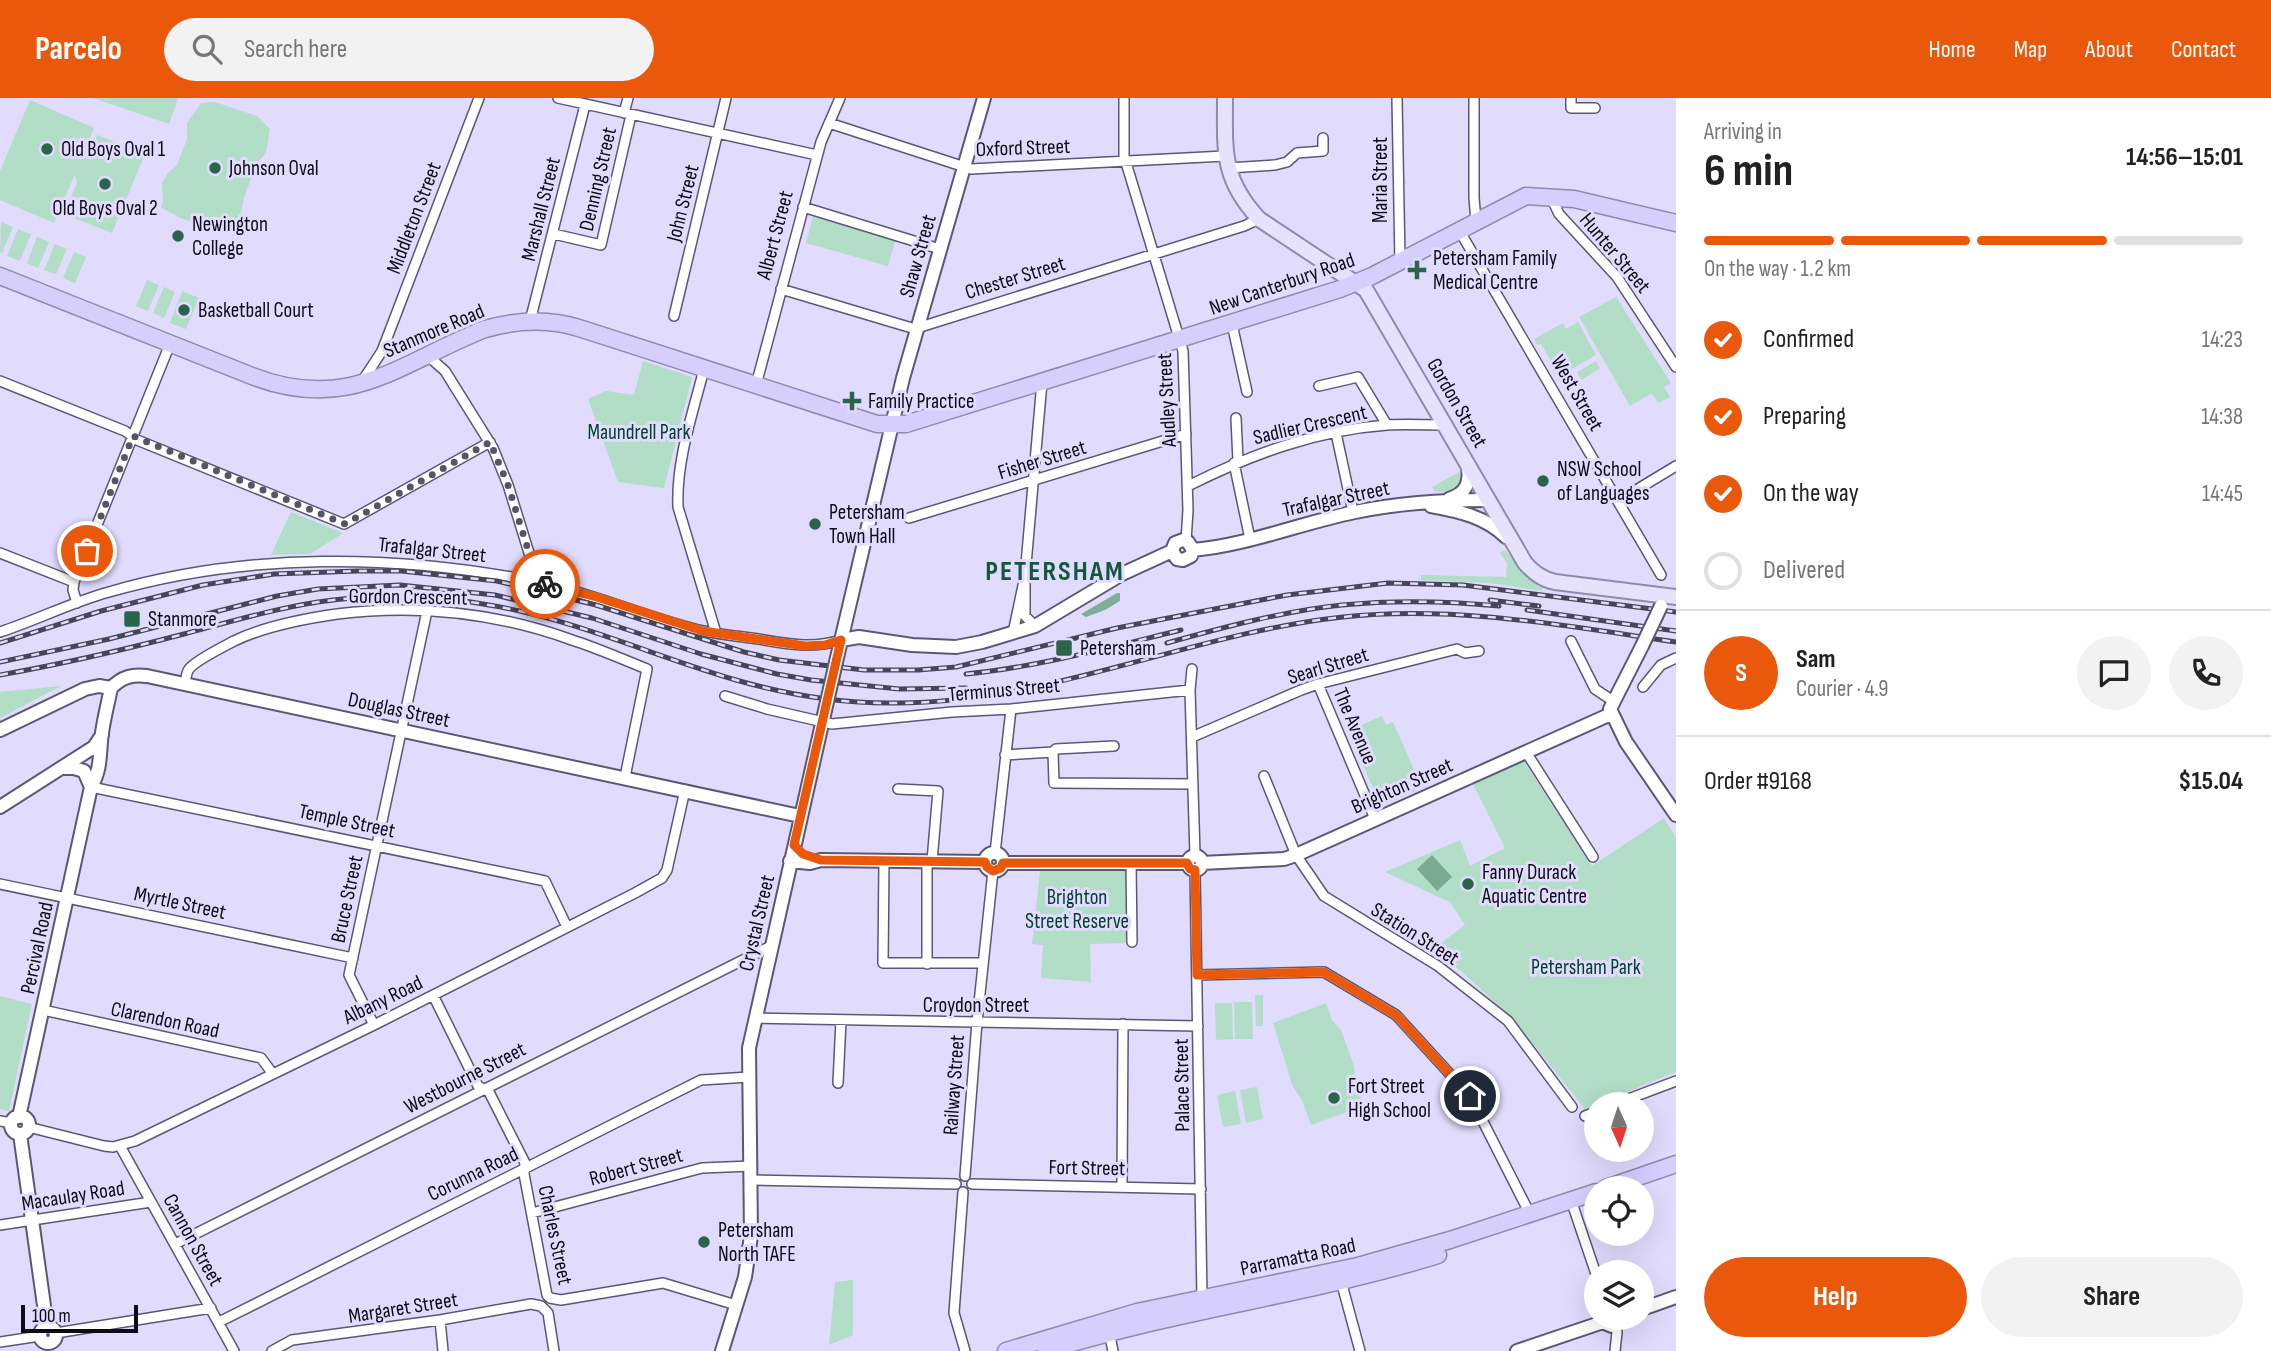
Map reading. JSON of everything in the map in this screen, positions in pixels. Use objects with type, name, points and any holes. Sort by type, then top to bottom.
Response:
[{"type":"highway","name":"New Canterbury Road","points":[[892,425],[906,424],[1181,340],[1356,283],[1518,199],[1535,196],[1594,203],[1676,223]]},
{"type":"highway","name":"Stanmore Road","points":[[0,276],[265,381],[289,388],[322,391],[359,385],[485,329],[530,321],[567,324],[877,424],[892,425]]},
{"type":"highway","points":[[1641,1176],[1676,1164]]},
{"type":"highway","points":[[1654,1182],[1676,1175]]},
{"type":"highway","name":"Parramatta Road","points":[[1006,1351],[1137,1312],[1358,1266],[1584,1196]]},
{"type":"highway","name":"Parramatta Road","points":[[1046,1351],[1155,1320],[1341,1281],[1415,1262],[1584,1206]]},
{"type":"main road","points":[[1225,98],[1227,162]]},
{"type":"main road","name":"Gordon Street","points":[[1227,162],[1234,187],[1259,219],[1370,294],[1533,572],[1545,580],[1667,599]]},
{"type":"street","name":"Middleton Street","points":[[359,385],[382,351],[479,98]]},
{"type":"street","points":[[558,98],[817,155]]},
{"type":"street","points":[[627,114],[628,98]]},
{"type":"street","name":"John Street","points":[[674,316],[726,98]]},
{"type":"street","name":"Albert Street","points":[[756,386],[817,155],[841,98]]},
{"type":"street","name":"Shaw Street","points":[[892,425],[917,328],[984,98]]},
{"type":"street","name":"Audley Street","points":[[1124,98],[1126,161],[1184,351],[1189,545]]},
{"type":"street","name":"Maria Street","points":[[1398,98],[1400,262]]},
{"type":"street","points":[[1474,98],[1476,221]]},
{"type":"street","points":[[1571,98],[1572,107],[1595,108]]},
{"type":"street","name":"Marshall Street","points":[[530,321],[585,105]]},
{"type":"street","name":"Denning Street","points":[[554,234],[601,245],[627,114]]},
{"type":"street","name":"Oxford Street","points":[[829,123],[971,169],[1126,161],[1275,164],[1287,162],[1297,153],[1323,151],[1323,138]]},
{"type":"street","name":"Hunter Street","points":[[1551,197],[1559,214],[1617,277],[1676,367]]},
{"type":"street","points":[[803,207],[940,249]]},
{"type":"street","name":"Chester Street","points":[[917,328],[1259,219]]},
{"type":"street","name":"West Street","points":[[1459,230],[1661,575]]},
{"type":"street","points":[[781,289],[917,328]]},
{"type":"street","points":[[1232,324],[1247,392]]},
{"type":"street","points":[[77,603],[72,590],[74,582],[170,344]]},
{"type":"street","points":[[382,351],[385,365],[392,372]]},
{"type":"street","points":[[434,353],[490,442],[508,485],[538,582]]},
{"type":"street","points":[[704,369],[682,455],[678,507],[716,633]]},
{"type":"street","points":[[1319,386],[1358,377],[1387,425]]},
{"type":"street","points":[[0,381],[125,430],[133,436],[341,523],[349,523],[490,442]]},
{"type":"street","points":[[1035,625],[1025,616],[1025,576],[1042,382]]},
{"type":"street","points":[[1236,418],[1236,462],[1250,539]]},
{"type":"street","name":"Crystal Street","points":[[722,1351],[746,1277],[752,1220],[749,1048],[822,719],[892,425]]},
{"type":"street","name":"Sadlier Crescent","points":[[1188,485],[1236,462],[1287,444],[1387,425],[1446,425]]},
{"type":"street","points":[[1336,433],[1353,512]]},
{"type":"street","name":"Fisher Street","points":[[909,519],[1186,434]]},
{"type":"street","points":[[1445,500],[1458,496],[1466,489],[1469,477],[1467,463]]},
{"type":"street","points":[[1618,501],[1676,466]]},
{"type":"street","name":"Trafalgar Street","points":[[0,632],[106,592],[146,583],[216,570],[357,561],[538,582],[612,602],[693,629],[716,633],[810,646],[859,637],[912,645],[956,647],[1035,625],[1122,574],[1172,551],[1177,542],[1189,545],[1250,539],[1353,512],[1445,500],[1489,500]]},
{"type":"street","points":[[1457,511],[1483,507],[1489,500]]},
{"type":"street","points":[[1417,503],[1457,511],[1497,527],[1518,549]]},
{"type":"street","points":[[0,553],[74,582]]},
{"type":"street","points":[[1013,633],[1025,576]]},
{"type":"street","points":[[1612,707],[1667,599]]},
{"type":"street","name":"Gordon Crescent","points":[[185,684],[188,670],[193,666],[248,635],[320,617],[367,611],[427,611],[493,618],[571,639],[647,669],[625,777]]},
{"type":"street","name":"Bruce Street","points":[[374,1025],[349,975],[427,611]]},
{"type":"street","points":[[1570,641],[1595,689],[1612,707],[1626,742],[1676,815]]},
{"type":"street","name":"Searl Street","points":[[1192,737],[1318,684],[1457,649],[1465,653],[1479,651]]},
{"type":"street","points":[[1643,687],[1661,665],[1676,658]]},
{"type":"street","name":"Palace Street","points":[[1192,669],[1190,690],[1202,1299]]},
{"type":"street","name":"Douglas Street","points":[[0,730],[85,689],[99,686],[111,688],[123,678],[135,675],[800,816]]},
{"type":"street","name":"The Avenue","points":[[1318,684],[1375,819]]},
{"type":"street","name":"Percival Road","points":[[10,1120],[43,1010],[91,787],[102,756],[102,735],[111,688]]},
{"type":"street","name":"Terminus Street","points":[[725,696],[845,723],[1190,690]]},
{"type":"street","name":"Brighton Street","points":[[790,861],[1195,863],[1284,859],[1526,752],[1612,707]]},
{"type":"street","name":"Railway Street","points":[[965,1176],[982,963],[1011,709]]},
{"type":"street","points":[[0,807],[96,745],[102,735]]},
{"type":"street","points":[[1005,755],[1114,746]]},
{"type":"street","points":[[1053,752],[1054,783],[1193,784]]},
{"type":"street","points":[[1526,752],[1593,857]]},
{"type":"street","points":[[61,768],[83,771],[91,787]]},
{"type":"street","name":"Station Street","points":[[1264,776],[1296,855],[1324,896],[1438,966],[1507,1020],[1572,1107]]},
{"type":"street","name":"Temple Street","points":[[91,787],[545,881],[568,928]]},
{"type":"street","points":[[898,789],[938,791],[929,861],[927,964]]},
{"type":"street","name":"Albany Road","points":[[120,1146],[374,1025],[662,878],[667,870],[685,790]]},
{"type":"street","name":"Brighton Street","points":[[794,845],[803,854],[821,860]]},
{"type":"street","points":[[884,861],[883,963],[982,963]]},
{"type":"street","points":[[1131,862],[1132,942]]},
{"type":"street","name":"Myrtle Street","points":[[0,884],[353,958]]},
{"type":"street","name":"Westbourne Street","points":[[175,1244],[771,946]]},
{"type":"street","points":[[1197,975],[1324,972],[1396,1015],[1470,1096],[1530,1214]]},
{"type":"street","name":"Charles Street","points":[[433,995],[478,1086],[489,1092],[525,1163],[544,1290],[550,1298],[561,1300],[663,1283],[736,1305]]},
{"type":"street","name":"Clarendon Road","points":[[43,1010],[261,1058],[273,1074]]},
{"type":"street","name":"Croydon Street","points":[[755,1018],[1198,1026]]},
{"type":"street","points":[[838,1083],[841,1021]]},
{"type":"street","points":[[1122,1186],[1123,1024]]},
{"type":"street","name":"Corunna Road","points":[[219,1322],[701,1080],[748,1077]]},
{"type":"street","points":[[1647,1092],[1676,1081]]},
{"type":"street","points":[[10,1120],[12,1130],[104,1146],[120,1146]]},
{"type":"street","points":[[24,1131],[31,1220],[48,1338]]},
{"type":"street","name":"Cannon Street","points":[[120,1146],[234,1351]]},
{"type":"street","name":"Robert Street","points":[[532,1213],[702,1168],[751,1166]]},
{"type":"street","points":[[956,1184],[960,1177],[970,1178],[970,1189],[963,1192]]},
{"type":"street","points":[[751,1180],[956,1184]]},
{"type":"street","points":[[956,1184],[963,1192]]},
{"type":"street","name":"Fort Street","points":[[972,1184],[1201,1189]]},
{"type":"street","points":[[963,1192],[954,1313],[965,1351]]},
{"type":"street","name":"Macaulay Road","points":[[0,1225],[151,1202]]},
{"type":"street","points":[[1574,1209],[1591,1260]]},
{"type":"street","points":[[1341,1281],[1360,1351]]},
{"type":"street","points":[[1654,1304],[1676,1297]]},
{"type":"street","name":"Margaret Street","points":[[272,1351],[292,1340],[440,1320],[531,1304],[541,1306]]},
{"type":"street","name":"Charles Street","points":[[541,1306],[548,1314],[554,1351]]},
{"type":"street","points":[[0,1342],[48,1338],[211,1308]]},
{"type":"street","points":[[440,1320],[443,1351]]},
{"type":"street","points":[[1517,1351],[1584,1330]]},
{"type":"street","points":[[1615,1351],[1616,1330]]},
{"type":"street","points":[[1109,1332],[1113,1351]]},
{"type":"green space","points":[[93,98],[178,98],[169,124]]},
{"type":"green space","name":"Old Boys Oval 1","points":[[30,100],[94,128],[84,153],[91,150],[97,135],[145,154],[112,233],[64,214],[77,182],[75,174],[54,223],[0,200],[0,171]]},
{"type":"green space","name":"Johnson Oval","points":[[215,102],[257,116],[270,129],[266,153],[257,163],[241,213],[230,233],[180,218],[161,207],[162,183],[177,165],[187,139],[187,123],[201,103]]},
{"type":"green space","points":[[813,216],[895,241],[888,266],[806,243]]},
{"type":"green space","points":[[1,222],[13,227],[2,253],[0,252]]},
{"type":"green space","points":[[18,229],[31,234],[20,261],[7,256]]},
{"type":"green space","points":[[37,237],[49,242],[38,268],[27,263]]},
{"type":"green space","points":[[55,244],[67,249],[56,274],[44,270]]},
{"type":"green space","points":[[74,252],[86,257],[75,283],[63,278]]},
{"type":"green space","points":[[147,280],[159,285],[148,311],[136,306]]},
{"type":"green space","points":[[164,287],[175,292],[164,318],[153,313]]},
{"type":"green space","name":"Basketball Court","points":[[182,291],[199,298],[186,329],[170,323]]},
{"type":"green space","points":[[1616,297],[1671,383],[1664,387],[1670,397],[1658,403],[1652,393],[1630,406],[1579,317]]},
{"type":"green space","points":[[1578,322],[1596,355],[1560,376],[1541,344],[1537,345],[1534,339],[1563,323],[1566,329]]},
{"type":"green space","name":"Maundrell Park","points":[[643,361],[692,377],[664,488],[618,482],[588,399],[606,391],[634,395]]},
{"type":"green space","points":[[1596,361],[1600,368],[1581,380],[1577,372]]},
{"type":"green space","points":[[1459,472],[1461,482],[1456,488],[1446,492],[1434,491],[1432,487]]},
{"type":"green space","points":[[291,512],[343,533],[310,554],[271,555]]},
{"type":"green space","points":[[1505,550],[1531,581],[1543,588],[1542,591],[1491,583],[1421,580],[1421,575],[1506,577],[1507,563],[1500,553]]},
{"type":"green space","points":[[61,686],[0,718],[0,692]]},
{"type":"green space","points":[[1382,716],[1386,725],[1393,722],[1422,788],[1381,806],[1348,731]]},
{"type":"green space","name":"Petersham Park","points":[[1523,760],[1592,866],[1664,818],[1676,838],[1676,1072],[1627,1092],[1584,1092],[1584,1108],[1514,1020],[1461,971],[1430,951],[1465,925],[1450,902],[1385,872],[1460,840],[1470,866],[1505,848],[1473,784]]},
{"type":"green space","name":"Brighton Street Reserve","points":[[1040,871],[1129,871],[1129,943],[1090,944],[1091,982],[1041,978],[1043,945],[1032,944]]},
{"type":"green space","points":[[1255,995],[1263,995],[1263,1026],[1256,1026]]},
{"type":"green space","points":[[0,996],[32,1004],[9,1111],[0,1109]]},
{"type":"green space","points":[[1234,1002],[1252,1002],[1253,1039],[1235,1039]]},
{"type":"green space","points":[[1215,1003],[1232,1003],[1233,1039],[1216,1040]]},
{"type":"green space","points":[[1326,1003],[1332,1020],[1341,1030],[1364,1106],[1311,1125],[1302,1100],[1293,1087],[1273,1023]]},
{"type":"green space","points":[[1257,1087],[1263,1119],[1246,1123],[1240,1090]]},
{"type":"green space","points":[[1235,1091],[1241,1124],[1223,1127],[1217,1095]]},
{"type":"green space","points":[[853,1280],[853,1335],[829,1345],[835,1282]]},
{"type":"shaded area","points":[[1120,593],[1120,601],[1105,610],[1086,617],[1081,614]]},
{"type":"shaded area","points":[[1432,855],[1452,877],[1437,891],[1417,869]]},
{"type":"railway","points":[[0,643],[101,611],[203,585],[274,574],[358,571],[401,571],[497,581],[596,605],[744,652],[779,660],[864,670],[956,667],[1117,628],[1287,595],[1388,583],[1463,585],[1676,612]]},
{"type":"railway","points":[[0,662],[109,639],[277,596],[318,589],[400,585],[495,595],[592,618],[701,654],[777,674],[899,689],[966,688]]},
{"type":"railway","points":[[0,675],[115,651],[284,608],[339,599],[382,597],[447,599],[521,611],[756,685],[815,698],[876,703],[954,700],[1010,692],[1231,637],[1343,617],[1385,614],[1469,615],[1676,642]]},
{"type":"railway","points":[[1490,600],[1539,606]]},
{"type":"railway","points":[[1167,643],[1276,615],[1342,605],[1420,602],[1499,606]]},
{"type":"railway","points":[[1527,610],[1676,631]]},
{"type":"railway","points":[[966,674],[1101,650],[1181,630]]},
{"type":"way so far","points":[[87,551],[133,436],[137,440],[345,524],[490,442],[508,485],[538,582],[545,584]]},
{"type":"place","name":"Old Boys Oval 1","points":[[47,149]]},
{"type":"place","name":"Johnson Oval","points":[[215,168]]},
{"type":"place","name":"Old Boys Oval 2","points":[[105,184]]},
{"type":"place","name":"Newington College","points":[[178,236]]},
{"type":"place","name":"Petersham Family Medical Centre","points":[[1417,270]]},
{"type":"place","name":"Basketball Court","points":[[184,310]]},
{"type":"place","name":"Family Practice","points":[[852,401]]},
{"type":"place","name":"NSW School of Languages","points":[[1543,481]]},
{"type":"place","name":"Petersham Town Hall","points":[[815,524]]},
{"type":"place","name":"Stanmore","points":[[132,619]]},
{"type":"place","name":"Petersham","points":[[1064,648]]},
{"type":"place","name":"Fanny Durack Aquatic Centre","points":[[1468,884]]},
{"type":"place","name":"Fort Street High School","points":[[1334,1098]]},
{"type":"place","name":"Petersham North TAFE","points":[[704,1242]]},
{"type":"district","name":"PETERSHAM","points":[[1055,571]]},
{"type":"route","points":[[545,584],[597,597],[703,631],[805,646],[825,645],[841,640],[794,845],[803,854],[821,860],[985,862],[993,871],[1001,868],[1003,863],[1187,863],[1190,869],[1195,870],[1197,975],[1324,972],[1396,1015],[1470,1096]]}]
